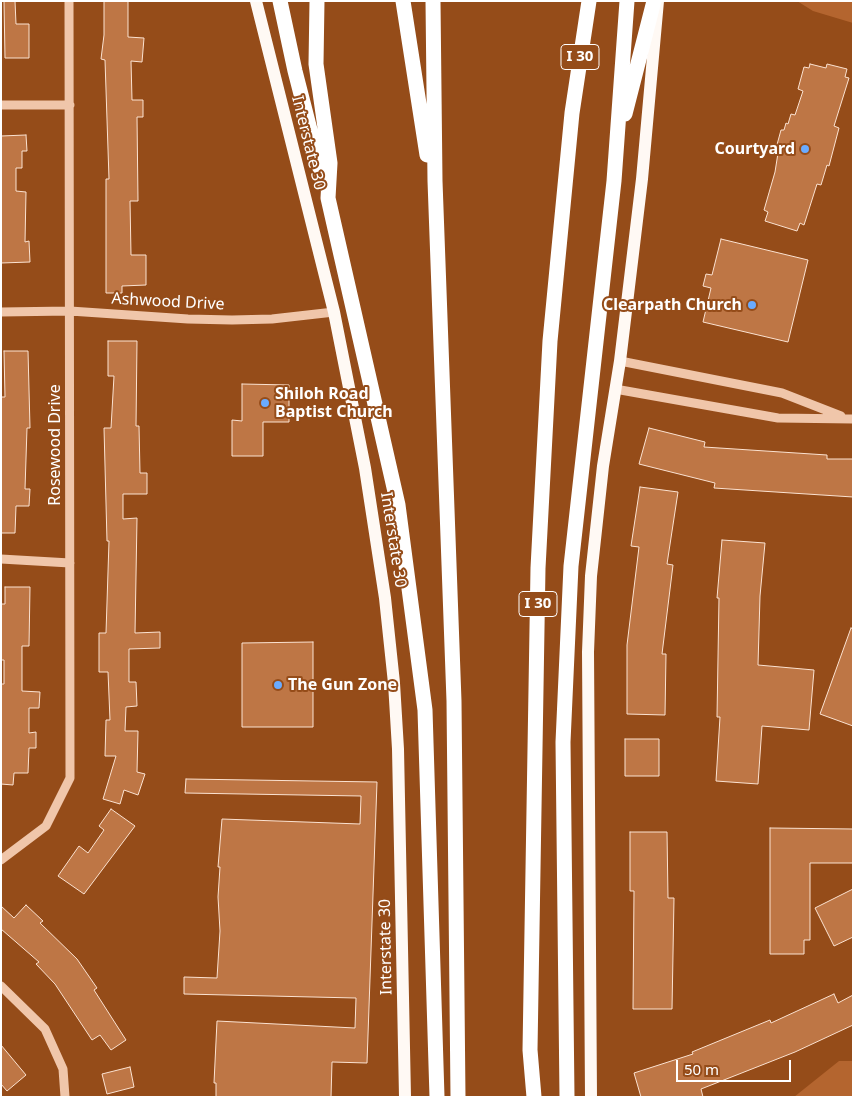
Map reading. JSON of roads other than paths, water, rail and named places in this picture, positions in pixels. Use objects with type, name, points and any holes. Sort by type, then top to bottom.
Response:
[{"type":"highway","points":[[280,1],[295,70],[328,198],[398,505],[425,710],[436,1097]]},
{"type":"highway","points":[[317,1],[316,64],[330,163],[328,198]]},
{"type":"highway","points":[[403,1],[436,212]]},
{"type":"highway","points":[[433,1],[436,212],[454,710],[458,1097]]},
{"type":"highway","name":"I 30","points":[[534,1097],[530,1050],[538,568],[550,341],[572,113],[589,1]]},
{"type":"highway","points":[[567,1097],[563,742],[571,566],[591,398],[616,150],[627,1]]},
{"type":"highway","points":[[616,150],[656,1]]},
{"type":"main road","name":"Interstate 30","points":[[256,1],[334,312],[365,468],[385,598],[394,683],[405,1097]]},
{"type":"main road","points":[[592,1097],[588,652],[592,566],[603,466],[620,361],[642,179],[656,1]]},
{"type":"street","name":"Rosewood Drive","points":[[1,860],[46,826],[70,778],[69,1]]},
{"type":"street","points":[[1,105],[70,105]]},
{"type":"street","name":"Ashwood Drive","points":[[1,312],[70,311],[213,320],[272,319],[334,312]]},
{"type":"street","points":[[620,361],[782,393],[849,419]]},
{"type":"street","points":[[615,389],[778,418],[849,419]]},
{"type":"street","points":[[1,559],[70,563]]},
{"type":"street","points":[[1,986],[45,1029],[63,1069],[66,1097]]},
{"type":"place","name":"Courtyard","points":[[805,149]]},
{"type":"place","name":"Clearpath Church","points":[[752,305]]},
{"type":"place","name":"Shiloh Road Baptist Church","points":[[265,403]]},
{"type":"place","name":"The Gun Zone","points":[[278,685]]}]
